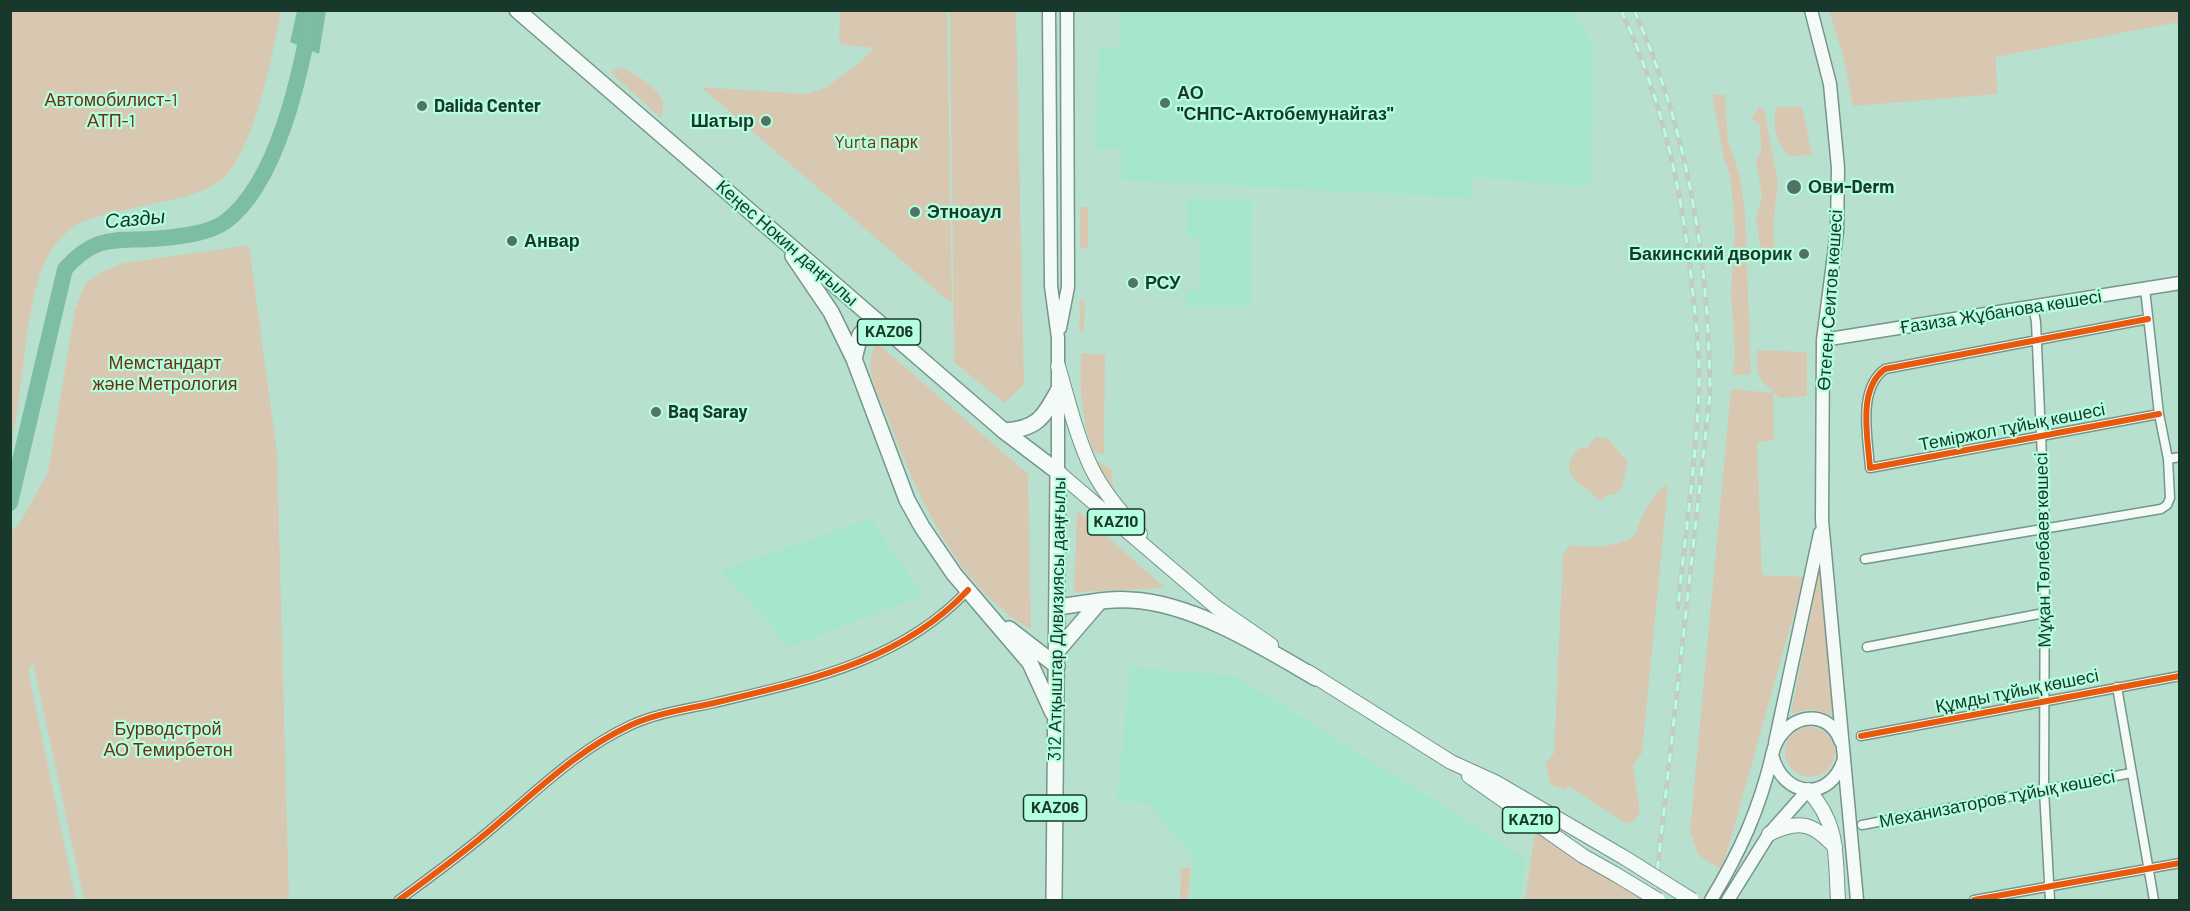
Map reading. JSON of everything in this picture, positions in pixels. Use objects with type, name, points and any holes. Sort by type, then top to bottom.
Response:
[{"type":"highway","name":"Кеңес Нокин даңғылы","points":[[517,10],[874,319],[1004,430],[1058,472]]},
{"type":"highway","points":[[775,232],[821,295],[854,359],[907,500],[927,536],[968,590],[1030,663],[1054,716]]},
{"type":"highway","points":[[854,359],[860,335],[874,319]]},
{"type":"highway","points":[[1004,430],[1028,428],[1038,422],[1058,392]]},
{"type":"highway","name":"312 Атқыштар Дивизиясы даңғылы","points":[[1054,900],[1058,472]]},
{"type":"highway","points":[[1058,607],[1130,599],[1163,604],[1202,618],[1316,678]]},
{"type":"highway","points":[[1058,650],[1100,601]]},
{"type":"highway","points":[[992,617],[1057,666]]},
{"type":"main road","name":"312 Атқыштар Дивизиясы даңғылы","points":[[1050,10],[1051,286],[1058,338],[1058,472]]},
{"type":"main road","name":"312 Атқыштар Дивизиясы даңғылы","points":[[1058,338],[1068,287],[1067,10]]},
{"type":"main road","name":"Өтеген Сеитов көшесі","points":[[1811,10],[1830,84],[1838,168],[1837,231],[1823,340],[1822,520]]},
{"type":"main road","points":[[1050,88],[1068,88]]},
{"type":"main road","points":[[1050,198],[1068,197]]},
{"type":"main road","name":"Ғазиза Жұбанова көшесі","points":[[1823,340],[2180,284]]},
{"type":"main road","points":[[1058,366],[1078,435],[1091,467],[1110,498],[1173,571]]},
{"type":"main road","name":"KAZ10","points":[[1058,472],[1216,607],[1316,678],[1451,762],[1490,793],[1658,900]]},
{"type":"main road","points":[[1712,900],[1746,839],[1762,797],[1822,520]]},
{"type":"main road","points":[[1822,520],[1857,900]]},
{"type":"main road","points":[[1812,719],[1832,728],[1844,753],[1834,778],[1826,785],[1808,790],[1791,785],[1782,778],[1774,749],[1790,724],[1812,719]]},
{"type":"main road","name":"KAZ10","points":[[1451,762],[1494,782],[1692,900]]},
{"type":"main road","points":[[1728,900],[1770,834],[1808,790]]},
{"type":"main road","points":[[1808,790],[1821,805],[1830,821],[1835,847],[1838,900]]},
{"type":"main road","points":[[1770,834],[1786,825],[1802,824],[1814,828],[1835,847]]},
{"type":"street","points":[[1865,559],[2045,526],[2161,509],[2168,505],[2170,498],[2168,459],[2159,414],[2145,290]]},
{"type":"street","name":"Мұқан Төлебаев көшесі","points":[[2033,307],[2037,340],[2045,526],[2044,790],[2050,900]]},
{"type":"street","points":[[2037,340],[2148,319]]},
{"type":"street","name":"Теміржол тұйық көшесі","points":[[2037,340],[1885,369],[1877,375],[1873,379],[1867,404],[1870,468],[2159,414]]},
{"type":"street","points":[[2168,459],[2180,457]]},
{"type":"street","points":[[399,900],[475,843],[576,757],[597,743],[647,719],[785,686],[868,659],[910,639],[950,610],[968,590]]},
{"type":"street","points":[[1867,647],[2044,613]]},
{"type":"street","name":"Құмды тұйық көшесі","points":[[1861,736],[2180,676]]},
{"type":"street","points":[[2117,687],[2154,900]]},
{"type":"street","name":"Механизаторов тұйық көшесі","points":[[1862,825],[2132,773]]},
{"type":"street","points":[[1974,900],[2180,863]]},
{"type":"shaded area","points":[[1456,10],[1461,22],[1458,11],[1571,11],[1593,45],[1591,187],[1472,177],[1470,198],[1121,180],[1122,149],[1095,148],[1099,48],[1120,49],[1120,11]]},
{"type":"shaded area","points":[[297,11],[326,11],[319,54],[290,42]]},
{"type":"shaded area","points":[[1187,198],[1252,200],[1251,306],[1186,306],[1186,290],[1200,290],[1201,238],[1186,237]]},
{"type":"shaded area","points":[[872,518],[878,531],[924,595],[789,647],[721,570]]},
{"type":"shaded area","points":[[1130,667],[1236,676],[1526,858],[1520,900],[1190,900],[1194,858],[1149,804],[1117,801]]},
{"type":"green space","name":"Автомобилист-1 АТП-1","points":[[11,10],[281,11],[267,75],[252,126],[243,149],[221,180],[188,196],[86,220],[71,229],[55,245],[44,263],[31,312],[11,444]]},
{"type":"green space","points":[[2179,10],[2179,22],[1996,57],[1997,94],[1853,106],[1844,59],[1829,11]]},
{"type":"green space","name":"Yurta парк","points":[[840,11],[947,11],[952,304],[701,87],[807,94],[825,88],[854,67],[874,48],[839,44]]},
{"type":"green space","points":[[950,11],[1016,11],[1024,384],[1004,403],[954,362]]},
{"type":"green space","points":[[620,68],[638,76],[657,93],[663,105],[661,118],[610,72]]},
{"type":"green space","points":[[1712,94],[1725,95],[1728,141],[1740,176],[1745,214],[1751,374],[1732,375],[1735,355],[1731,292],[1735,229],[1730,175],[1724,159]]},
{"type":"green space","points":[[1759,107],[1764,109],[1778,183],[1773,224],[1775,252],[1768,258],[1761,253],[1756,218],[1762,197],[1756,161],[1761,151],[1760,126],[1752,118]]},
{"type":"green space","points":[[1776,107],[1802,107],[1812,155],[1789,156],[1785,151],[1776,133]]},
{"type":"green space","points":[[1080,207],[1088,207],[1088,248],[1080,248]]},
{"type":"green space","points":[[249,245],[277,453],[289,900],[84,900],[33,662],[28,671],[76,900],[11,900],[11,532],[20,523],[48,472],[75,309],[86,283],[103,271],[124,263]]},
{"type":"green space","points":[[1080,300],[1085,300],[1084,332],[1079,332]]},
{"type":"green space","points":[[877,343],[1028,474],[1031,629],[1005,612],[982,590],[942,536],[911,475],[876,389],[871,362],[872,352]]},
{"type":"green space","points":[[1757,350],[1807,352],[1807,396],[1780,398],[1773,392],[1758,373]]},
{"type":"green space","points":[[1081,353],[1105,355],[1104,455],[1093,450],[1083,414]]},
{"type":"green space","points":[[1731,389],[1773,393],[1774,440],[1757,442],[1762,575],[1804,577],[1722,870],[1698,855],[1690,831]]},
{"type":"green space","points":[[1595,437],[1611,441],[1628,460],[1622,487],[1616,494],[1607,495],[1602,501],[1574,478],[1569,469],[1573,456],[1579,448],[1587,448]]},
{"type":"green space","points":[[1096,460],[1112,470],[1113,489]]},
{"type":"green space","points":[[1668,485],[1642,753],[1633,765],[1640,812],[1634,821],[1627,824],[1569,786],[1564,790],[1550,784],[1546,764],[1554,753],[1563,555],[1570,545],[1602,546],[1634,537],[1651,501],[1661,489]]},
{"type":"green space","points":[[1077,510],[1165,588],[1074,592]]},
{"type":"green space","points":[[1820,567],[1833,715],[1809,709],[1791,714]]},
{"type":"green space","points":[[1810,727],[1828,734],[1835,752],[1828,770],[1810,777],[1792,770],[1785,752],[1792,734]]},
{"type":"green space","points":[[1535,832],[1641,898],[1641,900],[1525,900]]},
{"type":"green space","points":[[1181,868],[1191,868],[1188,900],[1180,900]]},
{"type":"waterway","name":"Сазды","points":[[10,503],[65,269],[88,249],[110,241],[180,236],[212,229],[225,222],[244,204],[273,154],[284,125],[294,94],[312,10]]},
{"type":"railway","points":[[1621,10],[1648,77],[1668,145],[1688,250],[1696,325],[1699,377],[1698,417],[1678,607]]},
{"type":"railway","points":[[1634,10],[1653,56],[1682,151],[1700,247],[1709,345],[1710,395],[1654,900]]},
{"type":"cycle path","points":[[2148,319],[1885,369],[1876,378],[1867,401],[1866,429],[1870,468],[2159,414]]},
{"type":"cycle path","points":[[399,900],[472,845],[560,770],[612,735],[651,717],[817,677],[882,652],[913,635],[942,615],[968,590]]},
{"type":"cycle path","points":[[1861,736],[2180,676]]},
{"type":"cycle path","points":[[1974,900],[2180,863]]},
{"type":"place","name":"АО \"СНПС-Актобемунайгаз\"","points":[[1165,103]]},
{"type":"place","name":"Dalida Center","points":[[422,106]]},
{"type":"place","name":"Шатыр","points":[[766,121]]},
{"type":"place","name":"Ови-Derm","points":[[1794,187]]},
{"type":"place","name":"Этноаул","points":[[915,212]]},
{"type":"place","name":"Анвар","points":[[512,241]]},
{"type":"place","name":"Бакинский дворик","points":[[1804,254]]},
{"type":"place","name":"РСУ","points":[[1133,283]]},
{"type":"place","name":"Baq Saray","points":[[656,412]]},
{"type":"park label","name":"Мемстандарт және Метрология","points":[[165,373]]},
{"type":"park label","name":"Бурводстрой АО Темирбетон","points":[[168,739]]}]
